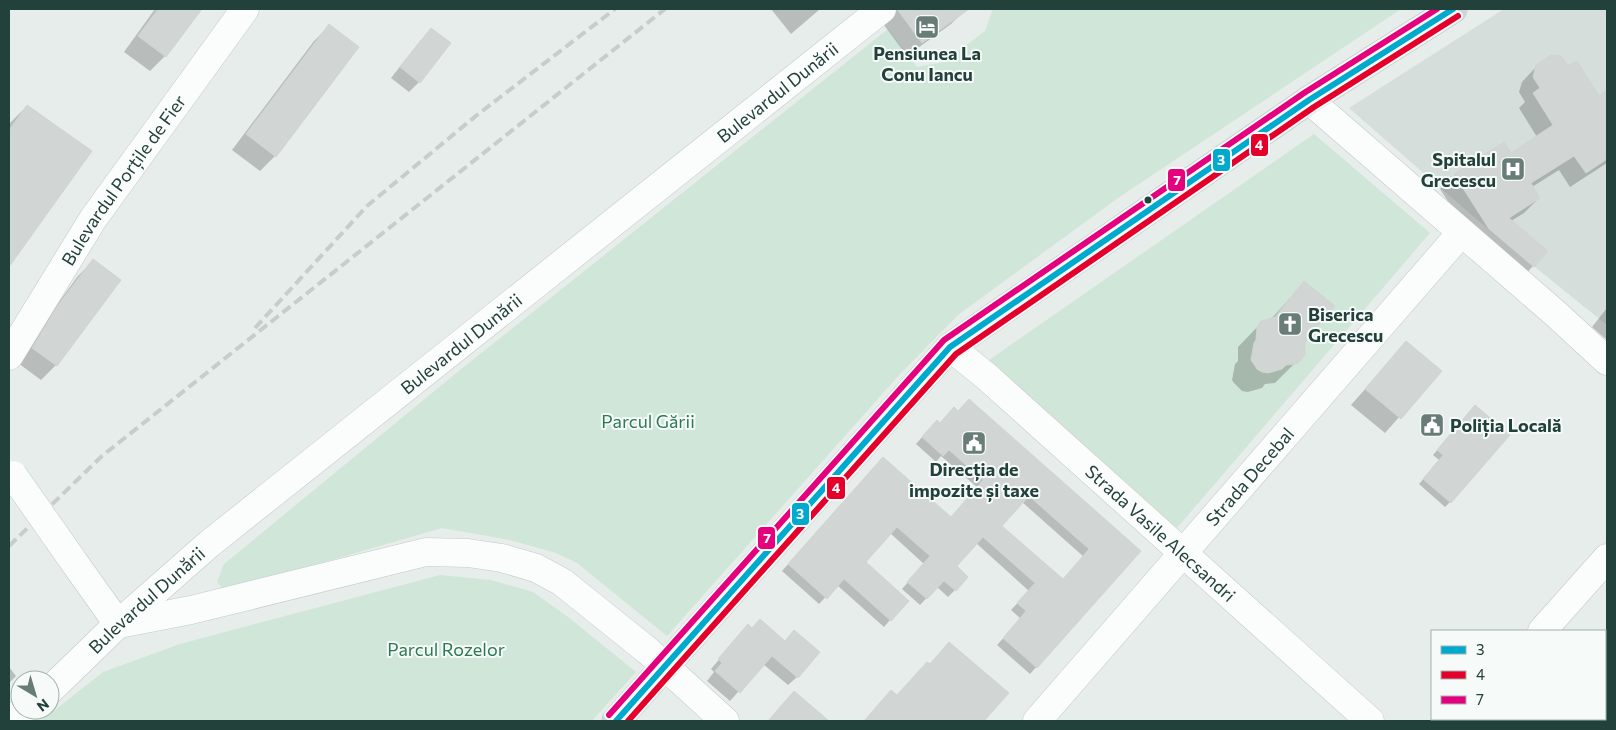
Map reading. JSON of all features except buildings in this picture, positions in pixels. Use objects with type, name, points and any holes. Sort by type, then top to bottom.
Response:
[{"type":"main road","points":[[616,721],[950,347],[1309,100],[1453,9]]},
{"type":"street","name":"Bulevardul Porțile de Fier","points":[[9,356],[93,219],[245,9]]},
{"type":"street","name":"Bulevardul Dunării","points":[[60,680],[118,624],[209,544],[882,9]]},
{"type":"street","points":[[1309,100],[1556,314],[1607,361]]},
{"type":"street","name":"Strada Decebal","points":[[1037,721],[1461,233]]},
{"type":"street","name":"Strada Vasile Alecsandri","points":[[950,347],[986,376],[1370,721]]},
{"type":"street","points":[[11,472],[118,624],[191,610],[426,552],[468,553],[502,558],[528,566],[562,582],[665,666],[725,721]]},
{"type":"street","points":[[1543,630],[1607,558]]},
{"type":"shaded area","name":"Spitalul Grecescu","points":[[1504,9],[1607,9],[1607,325],[1490,231],[1349,108]]},
{"type":"green space","name":"Parcul Gării","points":[[993,9],[1401,9],[1118,198],[958,315],[900,374],[667,636],[577,563],[556,553],[510,540],[442,528],[225,591],[217,582],[224,564],[460,370],[888,29],[917,67],[944,62],[985,31]]},
{"type":"green space","points":[[1314,134],[1430,233],[1177,528],[989,360]]},
{"type":"green space","name":"Parcul Rozelor","points":[[440,575],[491,580],[533,592],[568,617],[636,672],[592,721],[41,721],[60,720],[60,706],[103,672],[180,644]]},
{"type":"railway","points":[[255,328],[367,206],[477,115],[615,9]]},
{"type":"railway","points":[[9,546],[102,456],[665,9]]},
{"type":"transit line","name":"7","points":[[609,715],[944,340],[1304,93],[1437,9]]},
{"type":"transit line","name":"3","points":[[616,721],[950,347],[1309,100],[1453,9]]},
{"type":"transit line","name":"4","points":[[628,721],[956,354],[1314,107],[1458,16]]},
{"type":"place","name":"Pensiunea La Conu Iancu","points":[[927,27]]},
{"type":"place","name":"Spitalul Grecescu","points":[[1513,169]]},
{"type":"place","name":"Biserica Grecescu","points":[[1290,324]]},
{"type":"place","name":"Poliția Locală","points":[[1432,425]]},
{"type":"place","name":"Direcția de impozite și taxe","points":[[974,443]]}]
